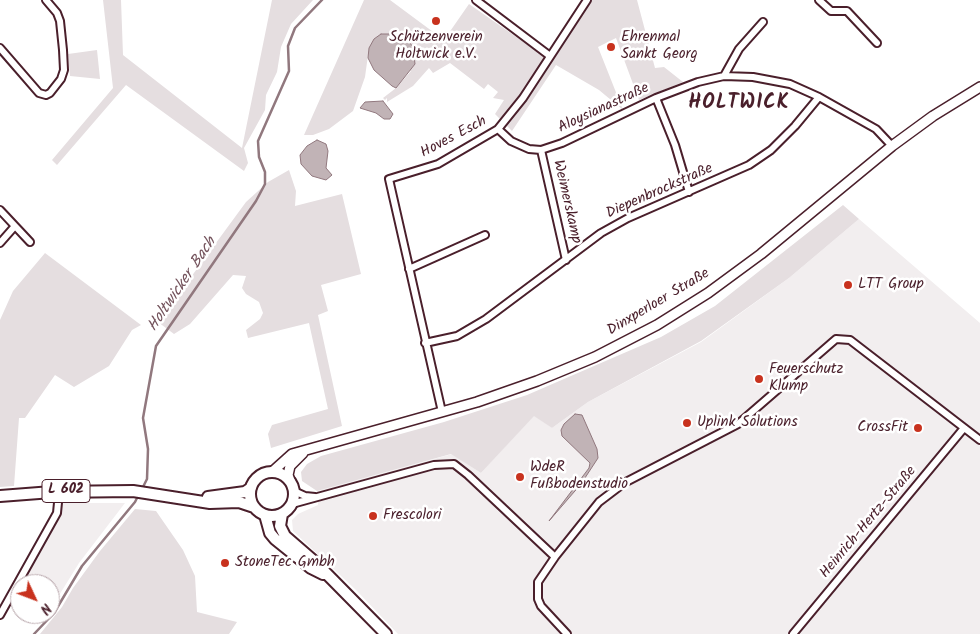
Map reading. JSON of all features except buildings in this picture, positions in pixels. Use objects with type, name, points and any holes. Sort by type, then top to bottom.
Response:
[{"type":"main road","name":"Dinxperloer Straße","points":[[272,472],[292,454],[442,412],[570,368],[657,325],[708,293],[753,259],[892,146],[933,116],[980,87]]},
{"type":"main road","points":[[305,451],[290,466],[288,475],[292,486],[292,504],[282,514],[280,526],[285,536],[316,562],[386,634]]},
{"type":"main road","points":[[272,472],[285,476],[292,486]]},
{"type":"main road","name":"L 602","points":[[0,496],[59,492],[133,491],[192,499],[239,493],[251,488],[261,475],[272,472]]},
{"type":"main road","points":[[251,488],[251,501],[254,507]]},
{"type":"main road","points":[[192,499],[210,502],[239,502],[254,507],[264,515],[270,532],[275,539],[311,568],[329,577]]},
{"type":"main road","points":[[264,515],[282,514]]},
{"type":"street","points":[[0,48],[39,93],[46,95],[50,93],[61,79],[64,70],[60,22],[57,13],[46,0]]},
{"type":"street","points":[[476,0],[550,56]]},
{"type":"street","name":"Hoves Esch","points":[[442,412],[389,178],[438,164],[498,129],[523,98],[587,0]]},
{"type":"street","points":[[819,0],[831,11],[847,11],[877,43]]},
{"type":"street","points":[[724,76],[739,49],[763,22]]},
{"type":"street","name":"Aloysianastraße","points":[[541,150],[562,143],[656,98],[698,82],[724,76],[753,76],[790,84],[819,97],[876,129],[892,146]]},
{"type":"street","name":"Diepenbrockstraße","points":[[425,343],[457,336],[486,319],[601,233],[628,218],[736,172],[771,150],[795,126],[819,97]]},
{"type":"street","points":[[656,98],[675,146],[690,192]]},
{"type":"street","points":[[498,129],[511,141],[529,149],[541,150]]},
{"type":"street","name":"Weimerskamp","points":[[541,150],[566,260]]},
{"type":"street","points":[[0,210],[30,242]]},
{"type":"street","points":[[0,243],[15,226]]},
{"type":"street","points":[[409,269],[485,235]]},
{"type":"street","points":[[567,634],[545,612],[538,599],[538,582],[555,557],[606,494],[738,424],[831,342],[844,338],[854,343],[980,440]]},
{"type":"street","name":"Heinrich-Hertz-Straße","points":[[792,634],[964,428]]},
{"type":"street","points":[[292,504],[434,465],[454,464],[555,557]]},
{"type":"street","points":[[292,486],[305,496],[319,498]]},
{"type":"street","points":[[0,615],[57,513],[59,492]]},
{"type":"shaded area","points":[[103,0],[121,0],[123,55],[242,148],[272,0],[313,0],[291,24],[281,47],[277,72],[266,95],[265,110],[244,148],[248,163],[244,171],[126,85],[57,165],[52,160],[113,88]]},
{"type":"shaded area","points":[[364,0],[390,0],[444,40],[469,4],[545,57],[582,0],[637,0],[655,68],[664,67],[683,82],[639,100],[616,38],[598,47],[623,110],[599,90],[556,65],[512,131],[495,114],[504,100],[493,98],[498,92],[488,84],[484,89],[450,63],[433,73],[429,68],[413,86],[387,102],[387,98],[385,100],[383,98],[396,88],[411,71],[369,48],[365,77],[353,111],[329,129],[313,135],[304,135]]},
{"type":"shaded area","points":[[381,34],[394,34],[406,38],[413,47],[415,64],[396,88],[374,70],[368,58],[369,48],[374,39]]},
{"type":"shaded area","points":[[97,50],[100,79],[70,76],[68,54]]},
{"type":"shaded area","points":[[383,101],[393,114],[390,119],[384,119],[376,113],[360,108],[365,102]]},
{"type":"shaded area","points":[[317,140],[326,144],[328,151],[326,168],[332,175],[326,180],[312,176],[301,164],[300,155],[307,146]]},
{"type":"shaded area","points":[[289,170],[296,191],[295,206],[342,194],[361,274],[321,285],[328,311],[318,315],[342,426],[271,448],[268,434],[272,425],[328,409],[309,323],[248,338],[246,330],[260,319],[263,313],[259,302],[246,294],[242,288],[246,276],[233,275],[190,324],[174,334],[158,322],[246,202],[268,182]]},
{"type":"shaded area","points":[[843,205],[859,219],[789,278],[701,341],[588,402],[552,428],[534,416],[481,473],[451,454],[317,491],[302,481],[301,472],[307,464],[321,456],[444,422],[527,395],[661,337],[715,306]]},
{"type":"shaded area","points":[[859,219],[980,323],[980,634],[398,634],[356,590],[293,531],[292,520],[298,514],[318,505],[317,491],[452,454],[481,473],[534,415],[552,428],[588,402],[701,342],[789,278]]},
{"type":"shaded area","points":[[45,253],[141,325],[132,330],[109,366],[74,387],[55,375],[25,418],[19,418],[14,486],[0,487],[0,320],[13,291]]},
{"type":"shaded area","points":[[575,414],[582,415],[597,449],[598,458],[581,484],[549,521],[589,468],[590,463],[562,436],[561,430],[564,424]]},
{"type":"shaded area","points":[[62,503],[125,503],[79,563],[60,594],[60,574],[28,574],[61,514]]},
{"type":"shaded area","points":[[135,509],[156,511],[183,550],[195,576],[197,612],[237,622],[229,634],[40,634],[48,624],[60,624],[60,609],[100,551]]},
{"type":"waterway","name":"Holtwicker Bach","points":[[142,489],[147,479],[148,449],[143,418],[156,346],[256,201],[265,184],[265,172],[259,157],[258,141],[289,71],[288,46],[295,28],[322,0]]},
{"type":"waterway","name":"Holtwicker Bach","points":[[34,634],[54,613],[82,566],[135,502],[139,494]]},
{"type":"place","name":"Schützenverein Holtwick e.V.","points":[[436,21]]},
{"type":"place","name":"Ehrenmal Sankt Georg","points":[[611,47]]},
{"type":"place","name":"LTT Group","points":[[848,285]]},
{"type":"place","name":"Feuerschutz Klump","points":[[759,379]]},
{"type":"place","name":"Uplink Solutions","points":[[687,423]]},
{"type":"place","name":"CrossFit","points":[[918,428]]},
{"type":"place","name":"WdeR Fußbodenstudio","points":[[520,477]]},
{"type":"place","name":"Frescolori","points":[[373,516]]},
{"type":"place","name":"StoneTec Gmbh","points":[[225,563]]},
{"type":"district","name":"HOLTWICK","points":[[739,105]]}]
